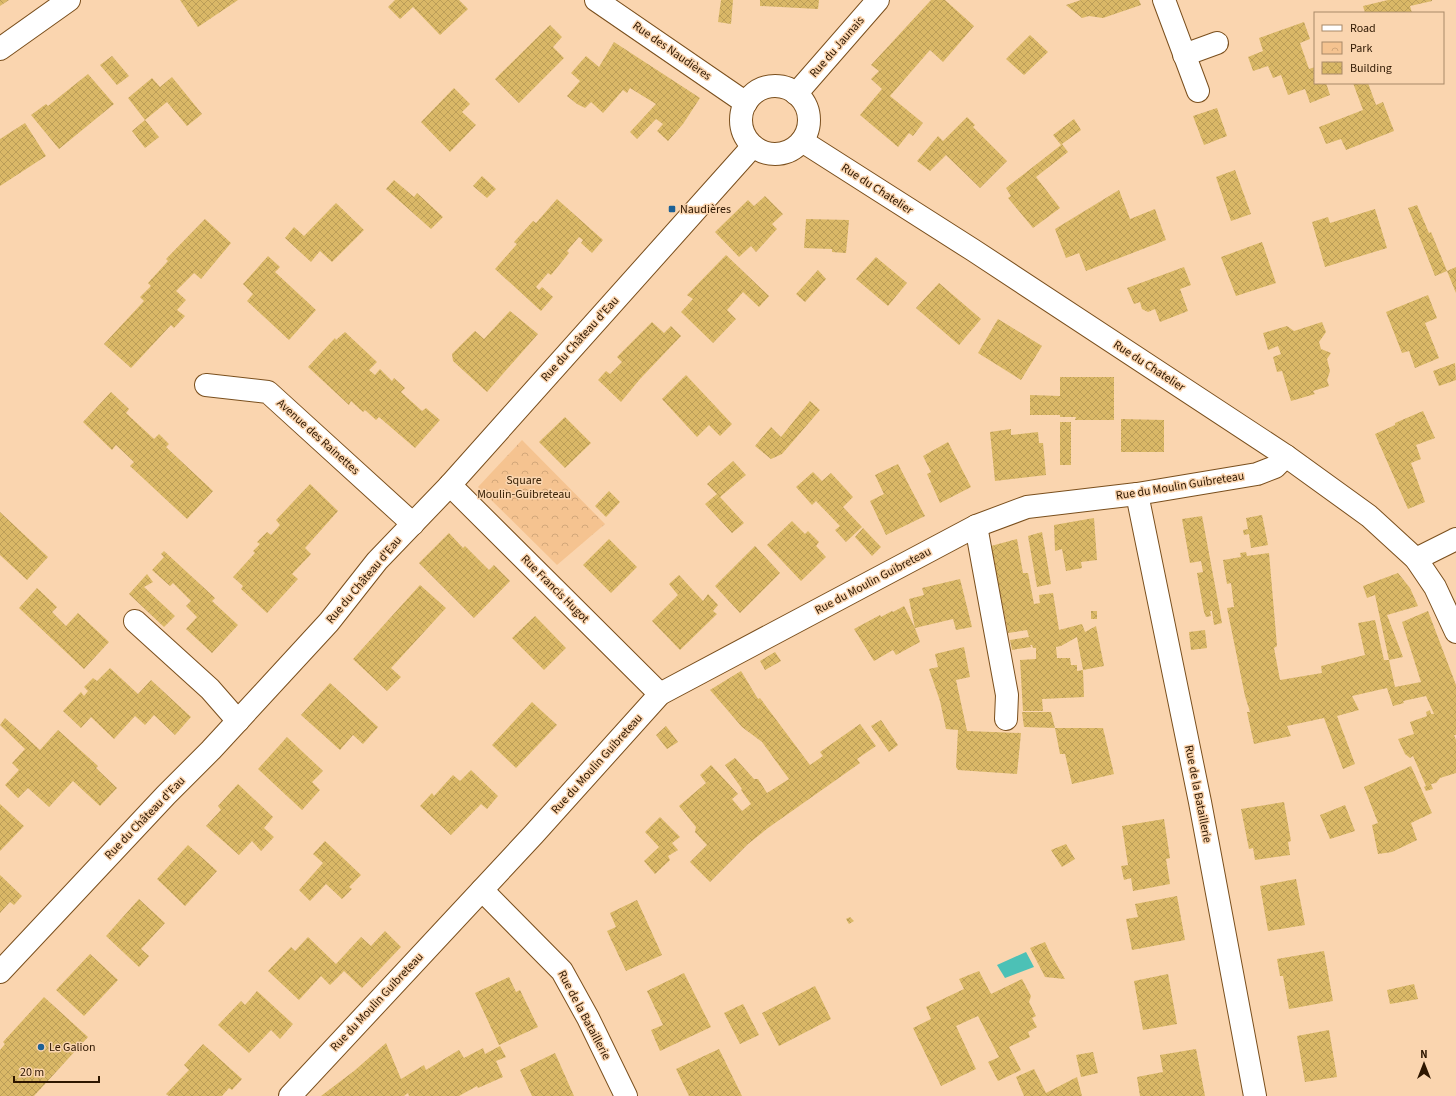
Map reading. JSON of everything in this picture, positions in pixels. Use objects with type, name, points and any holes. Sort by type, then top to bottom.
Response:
[{"type":"street","points":[[0,49],[69,0]]},
{"type":"street","name":"Rue des Naudières","points":[[596,0],[746,103]]},
{"type":"street","name":"Rue du Jaunais","points":[[796,94],[878,0]]},
{"type":"street","points":[[1164,0],[1198,91]]},
{"type":"street","points":[[1184,55],[1218,43]]},
{"type":"street","points":[[768,87],[784,88],[796,94],[804,103],[809,117],[808,129],[802,141],[795,148],[781,154],[766,153],[746,139],[742,126],[742,113],[746,103],[754,94],[768,87]]},
{"type":"street","name":"Rue du Chatelier","points":[[802,141],[973,250],[1286,456],[1369,516],[1416,559],[1435,587],[1455,626]]},
{"type":"street","name":"Rue du Château d'Eau","points":[[0,972],[238,721],[329,622],[377,561],[450,485],[754,146]]},
{"type":"street","name":"Avenue des Rainettes","points":[[206,385],[268,392],[413,524]]},
{"type":"street","name":"Rue du Moulin Guibreteau","points":[[290,1096],[482,890],[660,694],[976,526],[1027,507],[1137,494],[1257,474],[1275,468],[1286,456]]},
{"type":"street","name":"Rue Francis Hugot","points":[[450,485],[660,694]]},
{"type":"street","name":"Rue de la Bataillerie","points":[[1137,494],[1200,802],[1254,1096]]},
{"type":"street","points":[[976,526],[1006,695],[1006,719]]},
{"type":"street","points":[[1416,559],[1456,539]]},
{"type":"street","points":[[135,621],[210,689],[238,721]]},
{"type":"street","name":"Rue de la Bataillerie","points":[[482,890],[562,971],[588,1018],[626,1096]]},
{"type":"green space","name":"Square Moulin-Guibreteau","points":[[522,440],[605,524],[557,565],[478,487]]},
{"type":"water","points":[[1026,952],[1034,967],[1005,978],[997,965]]},
{"type":"building","points":[[0,0],[9,0],[0,6]]},
{"type":"building","points":[[180,0],[238,0],[198,27]]},
{"type":"building","points":[[395,0],[459,0],[468,9],[440,35],[413,7],[400,19],[388,7]]},
{"type":"building","points":[[721,0],[733,0],[731,24],[718,22]]},
{"type":"building","points":[[760,0],[819,0],[818,9],[760,6]]},
{"type":"building","points":[[931,0],[945,0],[974,26],[943,62],[930,50],[890,96],[923,123],[913,136],[909,133],[898,147],[860,115],[882,89],[871,79],[879,71],[871,65]]},
{"type":"building","points":[[1081,0],[1139,0],[1141,5],[1103,18],[1089,16],[1082,18],[1066,5]]},
{"type":"building","points":[[1388,0],[1432,0],[1410,6],[1412,12],[1365,12],[1363,6]]},
{"type":"building","points":[[1304,22],[1310,39],[1300,43],[1309,69],[1314,67],[1314,84],[1326,84],[1330,95],[1310,103],[1305,89],[1288,95],[1281,75],[1273,78],[1268,66],[1253,71],[1248,57],[1263,51],[1259,38]]},
{"type":"building","points":[[550,25],[562,37],[553,47],[564,58],[519,103],[495,79]]},
{"type":"building","points":[[1030,35],[1048,52],[1024,75],[1006,59]]},
{"type":"building","points":[[614,42],[700,98],[683,124],[668,141],[657,131],[663,124],[656,119],[637,139],[630,132],[656,104],[630,88],[627,93],[623,90],[603,113],[591,102],[585,108],[567,96],[580,81],[571,73],[586,56],[599,67]]},
{"type":"building","points":[[112,56],[129,76],[117,85],[100,65]]},
{"type":"building","points":[[88,74],[114,104],[59,149],[31,115],[46,104],[48,106]]},
{"type":"building","points":[[172,77],[202,114],[187,126],[167,102],[145,120],[128,98],[152,78],[160,87]]},
{"type":"building","points":[[1353,84],[1368,84],[1376,105],[1383,102],[1394,131],[1346,150],[1341,139],[1326,144],[1319,127],[1363,110]]},
{"type":"building","points":[[454,88],[470,104],[462,112],[476,125],[450,152],[421,122]]},
{"type":"building","points":[[1217,108],[1227,136],[1204,145],[1193,116]]},
{"type":"building","points":[[967,117],[975,125],[973,127],[1007,161],[980,188],[946,155],[930,171],[917,161],[938,136],[943,141]]},
{"type":"building","points":[[1074,119],[1081,130],[1062,144],[1068,152],[1036,177],[1060,208],[1033,228],[1008,198],[1011,196],[1006,188],[1061,145],[1053,135]]},
{"type":"building","points":[[145,120],[159,137],[145,148],[132,131]]},
{"type":"building","points":[[25,123],[46,156],[0,186],[0,139]]},
{"type":"building","points":[[1235,170],[1251,214],[1231,221],[1216,177]]},
{"type":"building","points":[[482,176],[496,189],[487,198],[473,186]]},
{"type":"building","points":[[394,180],[414,197],[417,193],[443,217],[431,229],[386,189]]},
{"type":"building","points":[[1119,190],[1130,219],[1155,209],[1166,240],[1086,271],[1079,253],[1066,258],[1055,229]]},
{"type":"building","points":[[765,196],[783,214],[772,224],[777,229],[756,252],[751,246],[739,257],[715,232],[748,200],[754,206]]},
{"type":"building","points":[[557,199],[603,240],[592,253],[581,243],[583,240],[579,237],[567,251],[569,253],[551,275],[548,273],[536,287],[539,290],[542,287],[553,297],[541,311],[495,269],[517,244],[514,242],[533,221],[536,223]]},
{"type":"building","points":[[336,203],[364,230],[332,262],[320,251],[311,262],[285,238],[294,227],[304,236]]},
{"type":"building","points":[[1417,205],[1429,233],[1431,232],[1447,271],[1435,276],[1408,208]]},
{"type":"building","points":[[1375,209],[1387,248],[1325,267],[1312,222],[1328,217],[1330,223]]},
{"type":"building","points":[[205,219],[231,243],[201,279],[194,273],[176,291],[186,300],[177,310],[185,316],[174,328],[171,325],[131,368],[104,344],[144,301],[140,297],[151,286],[148,283],[168,261],[166,259]]},
{"type":"building","points":[[806,219],[849,220],[846,253],[832,252],[832,249],[804,248]]},
{"type":"building","points":[[1262,242],[1276,283],[1236,296],[1221,257]]},
{"type":"building","points":[[726,255],[769,296],[759,307],[743,292],[727,310],[736,319],[713,343],[681,312],[693,299],[687,295]]},
{"type":"building","points":[[268,256],[280,267],[275,272],[316,310],[289,340],[247,301],[253,294],[243,284]]},
{"type":"building","points":[[876,257],[907,283],[888,306],[856,279]]},
{"type":"building","points":[[1184,267],[1191,285],[1180,289],[1188,311],[1160,322],[1155,309],[1148,312],[1142,309],[1140,302],[1134,304],[1127,288]]},
{"type":"building","points":[[1456,267],[1456,293],[1447,271]]},
{"type":"building","points":[[818,270],[826,279],[805,302],[796,294]]},
{"type":"building","points":[[939,283],[981,319],[959,345],[916,308]]},
{"type":"building","points":[[1428,295],[1437,318],[1425,323],[1439,358],[1415,368],[1409,351],[1402,353],[1386,312]]},
{"type":"building","points":[[510,311],[538,334],[487,392],[453,361],[452,354],[475,331],[484,339]]},
{"type":"building","points":[[998,319],[1042,346],[1021,380],[978,353]]},
{"type":"building","points":[[652,322],[664,333],[671,326],[681,336],[640,379],[621,402],[598,380],[606,371],[610,374],[622,362],[617,357]]},
{"type":"building","points":[[1322,322],[1326,332],[1319,342],[1321,349],[1331,353],[1327,359],[1330,371],[1327,380],[1329,386],[1313,391],[1315,394],[1291,401],[1282,371],[1277,372],[1273,357],[1281,354],[1278,346],[1268,350],[1263,333],[1287,326],[1294,331]]},
{"type":"building","points":[[345,332],[377,362],[369,370],[375,375],[380,369],[392,381],[394,378],[405,388],[401,392],[422,411],[426,408],[440,420],[415,448],[379,417],[376,420],[365,410],[363,412],[351,401],[349,405],[308,367],[335,338],[336,340]]},
{"type":"building","points":[[1455,363],[1456,380],[1439,386],[1433,371]]},
{"type":"building","points":[[686,375],[732,424],[720,436],[709,425],[697,437],[662,399]]},
{"type":"building","points":[[1060,377],[1114,377],[1114,420],[1075,420],[1076,417],[1060,417],[1060,415],[1030,415],[1030,395],[1060,396]]},
{"type":"building","points":[[111,392],[129,409],[126,413],[154,439],[159,434],[169,444],[166,447],[213,491],[187,519],[130,466],[134,462],[116,445],[112,450],[83,422]]},
{"type":"building","points":[[810,401],[820,410],[782,454],[771,459],[755,446],[771,427],[781,437]]},
{"type":"building","points":[[1423,411],[1435,438],[1416,445],[1421,459],[1411,463],[1425,502],[1408,509],[1375,434],[1395,425],[1395,423]]},
{"type":"building","points":[[565,417],[591,443],[565,468],[539,442]]},
{"type":"building","points":[[1121,419],[1164,420],[1164,452],[1121,452]]},
{"type":"building","points":[[1060,422],[1071,422],[1071,465],[1060,465]]},
{"type":"building","points":[[1011,429],[1011,435],[1038,432],[1039,443],[1043,443],[1046,475],[995,481],[990,432]]},
{"type":"building","points":[[948,442],[971,487],[940,503],[927,474],[931,472],[923,456]]},
{"type":"building","points":[[733,461],[746,475],[720,497],[744,523],[732,533],[705,504],[717,494],[707,484]]},
{"type":"building","points":[[898,464],[925,516],[886,535],[870,501],[884,494],[875,475]]},
{"type":"building","points":[[813,472],[822,481],[831,473],[853,497],[843,507],[862,527],[846,542],[835,530],[840,526],[816,501],[812,505],[796,487]]},
{"type":"building","points":[[310,484],[338,511],[305,548],[311,554],[292,574],[298,579],[267,613],[241,589],[243,586],[233,577],[255,553],[253,551],[260,544],[257,542],[267,532],[271,535],[280,525],[276,520]]},
{"type":"building","points":[[609,491],[620,502],[606,517],[595,506]]},
{"type":"building","points":[[0,512],[48,557],[27,580],[0,555]]},
{"type":"building","points":[[1262,515],[1268,545],[1251,548],[1249,534],[1244,535],[1243,530],[1248,529],[1246,518]]},
{"type":"building","points":[[1202,516],[1222,623],[1214,625],[1212,611],[1210,611],[1211,616],[1206,617],[1204,612],[1197,573],[1203,572],[1201,561],[1190,563],[1182,519]]},
{"type":"building","points":[[1094,518],[1097,560],[1081,562],[1082,568],[1066,571],[1062,549],[1055,551],[1054,525]]},
{"type":"building","points":[[792,521],[805,534],[808,531],[819,542],[816,546],[826,557],[801,581],[767,545]]},
{"type":"building","points":[[863,528],[881,547],[872,556],[855,537]]},
{"type":"building","points":[[1042,532],[1051,584],[1037,587],[1028,536]]},
{"type":"building","points":[[449,533],[463,548],[465,546],[489,570],[494,565],[510,581],[474,618],[419,563]]},
{"type":"building","points":[[609,539],[637,567],[611,593],[583,565]]},
{"type":"building","points":[[1017,539],[1023,573],[1028,573],[1034,604],[1040,603],[1039,595],[1053,593],[1059,630],[1082,624],[1085,632],[1096,626],[1104,666],[1083,670],[1084,697],[1042,699],[1043,711],[1023,711],[1020,660],[1036,659],[1036,648],[1033,648],[1032,645],[1030,645],[1031,647],[1012,650],[1010,640],[1029,637],[1027,630],[1008,633],[991,546]],"holes":[[[1077,637],[1083,670],[1077,671],[1077,665],[1071,665],[1070,658],[1057,658],[1056,647],[1061,646]]]},
{"type":"building","points":[[755,546],[780,573],[740,613],[715,586]]},
{"type":"building","points":[[164,551],[215,598],[212,601],[238,625],[212,653],[186,629],[197,617],[186,606],[191,601],[173,583],[170,586],[152,570],[164,557],[161,554]]},
{"type":"building","points":[[1246,552],[1247,556],[1269,553],[1277,646],[1274,648],[1280,680],[1322,673],[1321,666],[1365,655],[1358,623],[1375,620],[1384,660],[1389,660],[1395,687],[1421,682],[1402,622],[1428,611],[1456,685],[1456,735],[1454,735],[1456,740],[1456,773],[1440,778],[1436,783],[1431,784],[1433,789],[1426,791],[1424,787],[1426,786],[1413,756],[1410,758],[1405,754],[1398,739],[1414,734],[1410,722],[1427,716],[1426,712],[1430,710],[1431,714],[1434,714],[1426,696],[1403,701],[1404,703],[1393,706],[1387,688],[1352,696],[1359,710],[1337,716],[1355,764],[1343,769],[1324,718],[1287,726],[1291,736],[1254,744],[1247,712],[1250,712],[1245,696],[1227,608],[1234,607],[1231,583],[1227,584],[1223,560],[1241,557],[1240,553]]},
{"type":"building","points":[[1398,573],[1410,588],[1418,606],[1387,615],[1403,657],[1389,660],[1375,595],[1367,598],[1363,586]]},
{"type":"building","points":[[147,574],[153,582],[144,587],[175,616],[164,627],[129,594]]},
{"type":"building","points":[[679,575],[703,601],[708,594],[718,605],[713,611],[717,614],[680,650],[652,621],[678,595],[669,584]]},
{"type":"building","points":[[960,579],[972,627],[956,630],[953,619],[915,628],[909,599],[924,595],[922,588]]},
{"type":"building","points":[[420,585],[446,608],[391,668],[401,677],[387,691],[353,659]]},
{"type":"building","points":[[37,588],[57,607],[52,612],[66,626],[78,613],[109,642],[84,669],[19,608]]},
{"type":"building","points":[[904,606],[920,642],[896,655],[893,650],[874,661],[854,629],[880,615],[881,617]]},
{"type":"building","points":[[1091,611],[1097,611],[1097,619],[1091,619]]},
{"type":"building","points":[[535,616],[566,648],[544,670],[512,638]]},
{"type":"building","points":[[1205,630],[1207,648],[1191,650],[1189,632]]},
{"type":"building","points":[[964,647],[970,677],[956,680],[967,731],[1021,733],[1017,774],[958,770],[956,767],[958,730],[946,729],[940,701],[929,669],[938,667],[935,654]]},
{"type":"building","points":[[775,652],[781,661],[765,670],[760,661]]},
{"type":"building","points":[[110,668],[138,694],[151,680],[191,717],[175,735],[154,715],[145,725],[135,716],[114,739],[91,717],[81,728],[63,711],[81,692],[84,696],[88,691],[84,687],[93,678],[97,681]]},
{"type":"building","points":[[741,671],[758,699],[760,698],[810,765],[823,756],[820,752],[860,724],[876,746],[857,759],[860,763],[768,828],[748,844],[710,882],[690,862],[707,845],[695,832],[696,827],[679,806],[706,783],[700,775],[711,765],[738,794],[732,799],[742,811],[751,804],[725,765],[735,758],[754,779],[758,779],[767,793],[789,779],[762,742],[742,727],[710,690]]},
{"type":"building","points":[[330,683],[378,727],[363,744],[353,735],[340,750],[301,715]]},
{"type":"building","points":[[532,702],[557,725],[516,768],[492,745]]},
{"type":"building","points":[[1022,712],[1051,712],[1055,728],[1024,727]]},
{"type":"building","points":[[5,718],[40,750],[58,730],[98,766],[96,768],[117,788],[100,806],[73,781],[49,807],[28,788],[18,798],[5,785],[19,770],[12,763],[25,749],[0,725]]},
{"type":"building","points":[[881,720],[898,745],[889,752],[871,726]]},
{"type":"building","points":[[666,726],[678,742],[667,749],[656,735]]},
{"type":"building","points":[[1055,728],[1103,728],[1114,774],[1072,784],[1065,754],[1060,754]]},
{"type":"building","points":[[287,737],[323,771],[312,782],[320,790],[302,810],[258,769]]},
{"type":"building","points":[[1411,766],[1432,813],[1411,823],[1417,840],[1392,852],[1378,854],[1372,825],[1378,823],[1364,787]]},
{"type":"building","points":[[471,770],[498,796],[487,809],[481,804],[451,835],[420,806],[432,793],[434,796],[453,775],[460,781]]},
{"type":"building","points":[[238,784],[273,817],[264,828],[274,837],[261,851],[252,841],[239,855],[206,826],[221,810],[218,806]]},
{"type":"building","points":[[1284,802],[1291,841],[1288,842],[1290,855],[1255,860],[1253,848],[1249,849],[1241,809]]},
{"type":"building","points":[[0,804],[24,826],[0,851]]},
{"type":"building","points":[[1345,805],[1355,831],[1330,839],[1320,815]]},
{"type":"building","points":[[660,817],[680,837],[672,843],[678,850],[668,856],[670,860],[655,874],[644,861],[659,847],[645,832]]},
{"type":"building","points":[[1164,819],[1170,858],[1166,859],[1170,884],[1133,891],[1131,878],[1124,880],[1121,866],[1128,865],[1122,826]]},
{"type":"building","points":[[325,841],[361,875],[349,887],[352,889],[342,899],[326,884],[310,901],[299,890],[323,863],[313,854]]},
{"type":"building","points":[[1066,844],[1075,859],[1062,867],[1051,850]]},
{"type":"building","points":[[188,845],[217,871],[185,906],[157,879]]},
{"type":"building","points":[[0,875],[22,896],[14,905],[10,902],[0,913]]},
{"type":"building","points":[[1296,879],[1305,925],[1268,931],[1260,886]]},
{"type":"building","points":[[1177,896],[1185,940],[1132,950],[1126,919],[1138,917],[1135,904]]},
{"type":"building","points":[[139,899],[165,923],[141,949],[149,956],[139,967],[106,936]]},
{"type":"building","points":[[637,900],[662,955],[626,971],[607,931],[616,927],[610,913]]},
{"type":"building","points":[[850,917],[854,921],[849,924],[846,919]]},
{"type":"building","points":[[385,931],[401,947],[362,988],[344,971],[330,985],[321,976],[299,1000],[268,971],[291,947],[295,951],[308,937],[336,964],[361,937],[371,946]]},
{"type":"building","points":[[1045,942],[1065,979],[1045,977],[1030,948]]},
{"type":"building","points":[[1324,951],[1333,1001],[1289,1009],[1283,976],[1280,976],[1277,959]]},
{"type":"building","points":[[90,954],[118,980],[84,1016],[56,990]]},
{"type":"building","points":[[979,971],[991,994],[1022,979],[1031,996],[1029,1002],[1036,1016],[1032,1018],[1037,1027],[1028,1032],[1030,1037],[1009,1047],[1021,1070],[998,1081],[988,1062],[999,1057],[978,1016],[956,1026],[976,1069],[941,1086],[913,1028],[931,1019],[926,1007],[964,989],[959,979]]},
{"type":"building","points":[[684,973],[711,1027],[660,1051],[651,1030],[663,1025],[647,991]]},
{"type":"building","points":[[1168,974],[1177,1024],[1143,1030],[1134,981]]},
{"type":"building","points":[[509,977],[516,992],[520,990],[538,1027],[499,1045],[475,993]]},
{"type":"building","points":[[1414,984],[1418,999],[1390,1004],[1387,990]]},
{"type":"building","points":[[815,986],[831,1019],[779,1046],[762,1013]]},
{"type":"building","points":[[257,991],[293,1024],[280,1039],[271,1030],[249,1053],[218,1025],[241,1001],[245,1005]]},
{"type":"building","name":"Le Galion","points":[[44,997],[88,1037],[34,1096],[0,1096],[0,1050],[5,1044],[3,1042]]},
{"type":"building","points":[[743,1004],[759,1035],[740,1044],[724,1013]]},
{"type":"building","points":[[1329,1030],[1337,1077],[1305,1082],[1297,1036]]},
{"type":"building","points":[[386,1043],[401,1079],[424,1065],[426,1070],[459,1050],[464,1058],[483,1048],[485,1054],[500,1046],[506,1057],[496,1061],[503,1077],[478,1088],[477,1086],[459,1096],[409,1096],[408,1093],[404,1096],[321,1096],[354,1071]]},
{"type":"building","points":[[203,1044],[242,1079],[232,1090],[229,1088],[222,1096],[169,1096],[166,1094],[189,1070],[184,1065]]},
{"type":"building","points":[[719,1049],[742,1096],[689,1096],[676,1069]]},
{"type":"building","points":[[1196,1049],[1205,1096],[1140,1096],[1137,1077],[1163,1072],[1160,1055]]},
{"type":"building","points":[[1093,1052],[1098,1073],[1081,1077],[1076,1055]]},
{"type":"building","points":[[555,1053],[574,1096],[532,1096],[520,1070]]},
{"type":"building","points":[[1034,1069],[1046,1093],[1077,1077],[1082,1096],[1024,1096],[1016,1077]]},
{"type":"place","name":"Naudières","points":[[672,209]]},
{"type":"place","name":"Le Galion","points":[[41,1047]]}]
